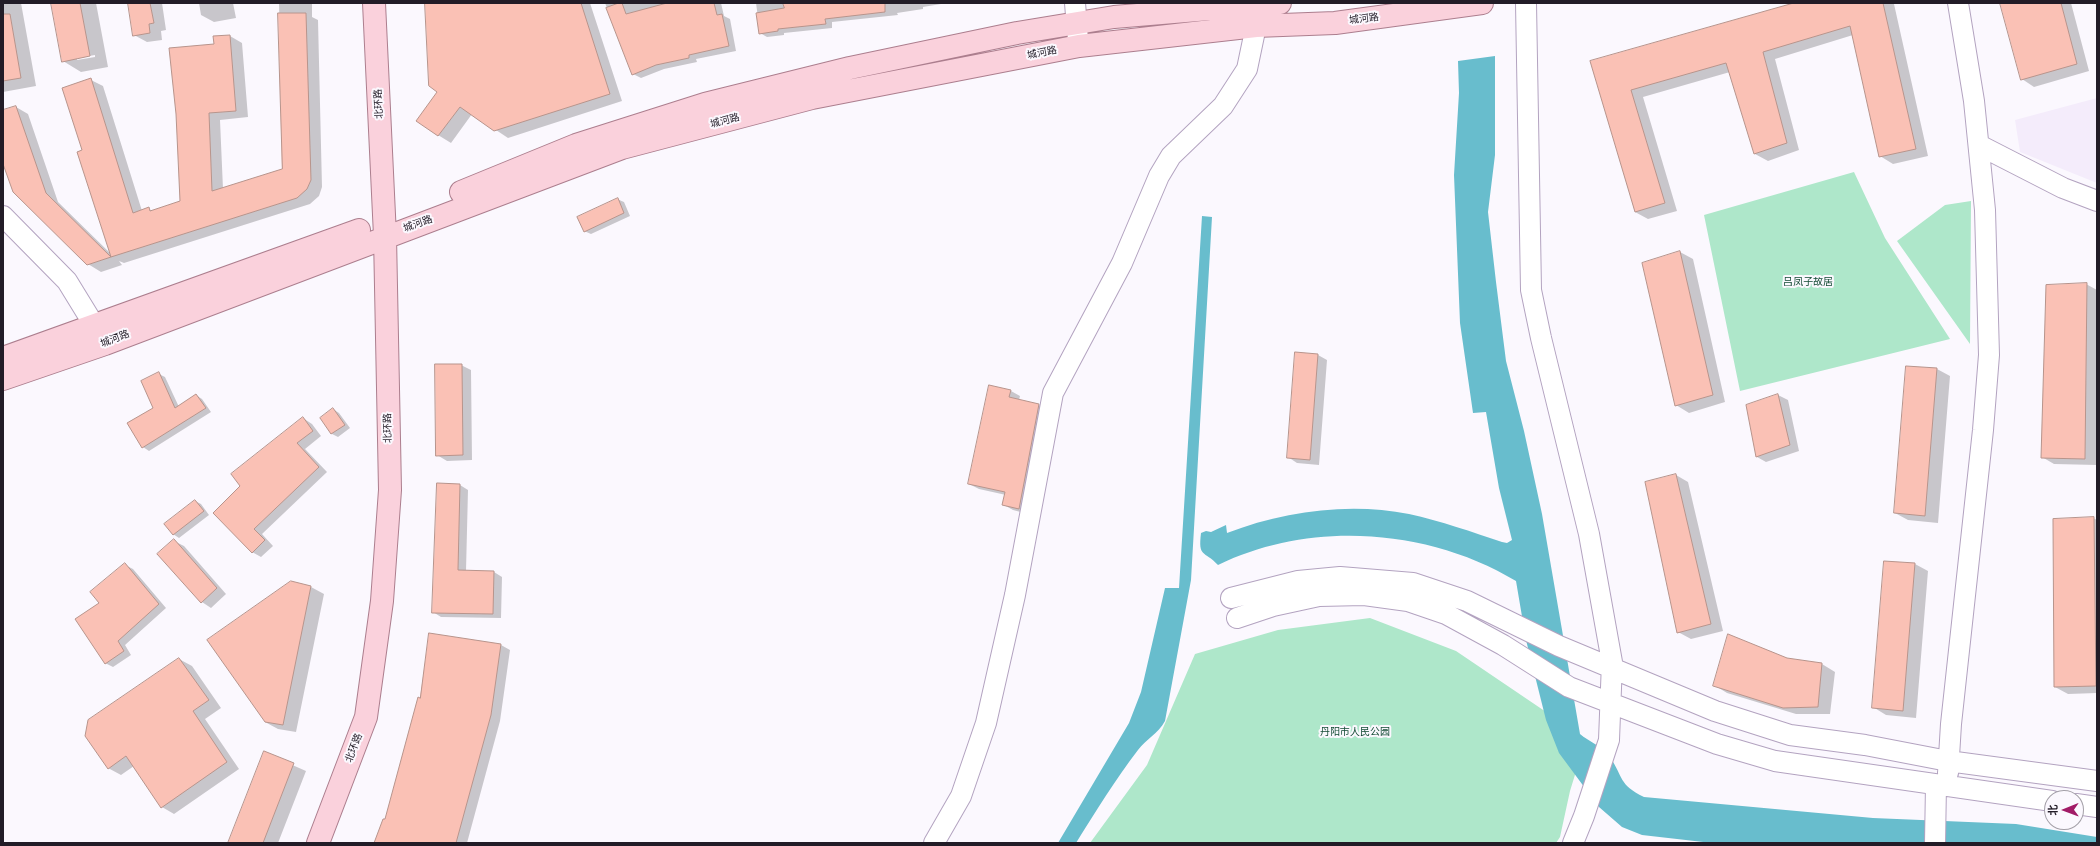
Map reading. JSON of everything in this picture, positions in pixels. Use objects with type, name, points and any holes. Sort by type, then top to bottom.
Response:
[{"type":"main road","name":"北环路","points":[[318,843],[366,717],[382,601],[390,490],[384,228],[374,3]]},
{"type":"main road","name":"城河路","points":[[3,379],[105,344],[384,228],[458,193],[576,145],[705,104],[850,68],[1016,33],[1076,13],[1114,17],[1280,3]]},
{"type":"main road","name":"城河路","points":[[3,358],[94,325],[622,148],[812,98],[1079,46],[1256,26],[1335,22],[1482,3]]},
{"type":"street","points":[[1526,3],[1531,290],[1541,338],[1589,534],[1612,668],[1609,740],[1588,805],[1573,843]]},
{"type":"street","points":[[1935,843],[1935,811],[1948,761],[1983,430],[1989,354],[1985,210],[1974,100],[1958,3]]},
{"type":"street","points":[[1076,13],[1079,46]]},
{"type":"street","points":[[934,843],[961,796],[986,723],[1015,595],[1053,393],[1122,263],[1159,176],[1171,156],[1223,106],[1247,69],[1256,26]]},
{"type":"street","points":[[1979,146],[2063,188],[2097,201]]},
{"type":"street","points":[[3,216],[67,281],[105,344]]},
{"type":"street","points":[[1232,598],[1298,580],[1340,577],[1372,578],[1413,583],[1467,600],[1566,649],[1715,711],[1790,735],[1865,745],[1948,761],[2097,782]]},
{"type":"street","points":[[1237,618],[1302,598],[1334,595],[1364,595],[1408,601],[1446,614],[1575,689],[1717,744],[1775,761],[2044,800]]},
{"type":"street","points":[[2084,805],[2097,807]]},
{"type":"shaded area","points":[[2097,98],[2097,183],[2020,152],[2015,120]]},
{"type":"green space","name":"吕凤子故居","points":[[1854,172],[1885,238],[1950,339],[1740,391],[1704,215]]},
{"type":"green space","points":[[1971,201],[1970,344],[1897,241],[1945,205]]},
{"type":"green space","name":"丹阳市人民公园","points":[[1370,618],[1456,651],[1586,739],[1570,791],[1560,837],[1556,843],[1090,843],[1147,765],[1195,654],[1278,630]]},
{"type":"water","points":[[1495,56],[1495,155],[1488,212],[1496,282],[1506,361],[1524,431],[1542,514],[1580,734],[1608,754],[1622,780],[1630,788],[1644,797],[1873,818],[2016,824],[2044,828],[2044,830],[2053,830],[2097,837],[2097,843],[1712,843],[1642,835],[1622,827],[1599,807],[1559,753],[1546,720],[1526,640],[1516,581],[1482,563],[1445,550],[1407,541],[1368,536],[1330,536],[1291,541],[1254,551],[1218,565],[1203,553],[1200,546],[1201,533],[1206,531],[1211,532],[1226,525],[1227,533],[1248,525],[1294,514],[1340,509],[1387,510],[1445,523],[1502,542],[1507,543],[1512,540],[1499,488],[1486,412],[1473,413],[1460,323],[1454,175],[1459,93],[1458,61]]},
{"type":"water","points":[[1202,216],[1212,217],[1191,580],[1165,721],[1162,726],[1141,746],[1130,761],[1076,843],[1058,843],[1129,723],[1141,692],[1165,588],[1179,588]]},
{"type":"building","points":[[51,3],[80,3],[90,56],[62,62]]},
{"type":"building","points":[[128,3],[150,3],[154,23],[149,24],[150,33],[133,36]]},
{"type":"building","points":[[425,3],[581,3],[610,94],[494,131],[460,107],[438,136],[416,121],[437,92],[429,86]]},
{"type":"building","points":[[622,3],[626,14],[667,3],[714,3],[717,15],[722,14],[729,46],[689,55],[689,58],[656,65],[632,75],[606,8]]},
{"type":"building","points":[[783,3],[885,3],[885,12],[825,19],[826,24],[778,29],[778,31],[759,34],[756,13],[784,8]]},
{"type":"building","points":[[1794,3],[1883,3],[1916,149],[1879,157],[1850,26],[1763,52],[1787,143],[1754,154],[1726,63],[1631,90],[1665,203],[1635,212],[1590,61]]},
{"type":"building","points":[[2000,3],[2061,3],[2077,64],[2021,80]]},
{"type":"building","points":[[278,13],[306,13],[311,180],[307,189],[297,198],[111,257],[77,152],[82,150],[62,88],[91,78],[133,213],[149,207],[150,211],[180,201],[176,114],[169,48],[214,44],[213,36],[230,35],[236,111],[209,113],[212,191],[282,169]]},
{"type":"building","points":[[3,14],[10,14],[21,78],[3,81]]},
{"type":"building","points":[[16,106],[46,193],[111,257],[87,265],[13,192],[3,164],[3,110]]},
{"type":"building","points":[[618,198],[624,213],[584,232],[577,217]]},
{"type":"building","points":[[1680,251],[1713,395],[1675,406],[1642,263]]},
{"type":"building","points":[[2087,283],[2085,459],[2041,458],[2046,285]]},
{"type":"building","points":[[1295,352],[1318,354],[1310,460],[1287,458]]},
{"type":"building","points":[[435,364],[462,364],[463,455],[436,456]]},
{"type":"building","points":[[1906,366],[1937,368],[1925,516],[1894,513]]},
{"type":"building","points":[[159,372],[175,408],[196,394],[206,408],[142,448],[127,423],[153,408],[141,381]]},
{"type":"building","points":[[989,385],[1011,390],[1009,397],[1039,404],[1019,509],[1002,505],[1005,492],[968,484]]},
{"type":"building","points":[[1778,394],[1790,445],[1756,457],[1746,405]]},
{"type":"building","points":[[333,408],[345,425],[331,434],[320,418]]},
{"type":"building","points":[[303,417],[313,431],[297,443],[319,467],[254,529],[265,540],[252,553],[213,513],[240,486],[231,474]]},
{"type":"building","points":[[1676,474],[1711,624],[1677,633],[1645,482]]},
{"type":"building","points":[[437,483],[460,484],[458,570],[494,571],[493,614],[432,613]]},
{"type":"building","points":[[195,500],[204,511],[173,535],[164,524]]},
{"type":"building","points":[[2094,517],[2096,686],[2054,687],[2053,519]]},
{"type":"building","points":[[174,539],[217,588],[201,603],[157,554]]},
{"type":"building","points":[[1884,561],[1915,563],[1903,711],[1872,708]]},
{"type":"building","points":[[125,563],[159,604],[118,641],[124,651],[105,664],[75,619],[99,603],[90,592]]},
{"type":"building","points":[[291,581],[311,586],[283,725],[265,722],[207,640]]},
{"type":"building","points":[[429,633],[501,644],[491,715],[456,843],[374,843],[383,819],[385,819],[418,697],[420,698]]},
{"type":"building","points":[[1728,634],[1787,658],[1822,663],[1818,707],[1783,708],[1713,686]]},
{"type":"building","points":[[179,658],[209,700],[193,711],[227,762],[161,808],[126,756],[108,769],[85,736],[88,720]]},
{"type":"building","points":[[264,751],[294,763],[263,843],[228,843]]}]
